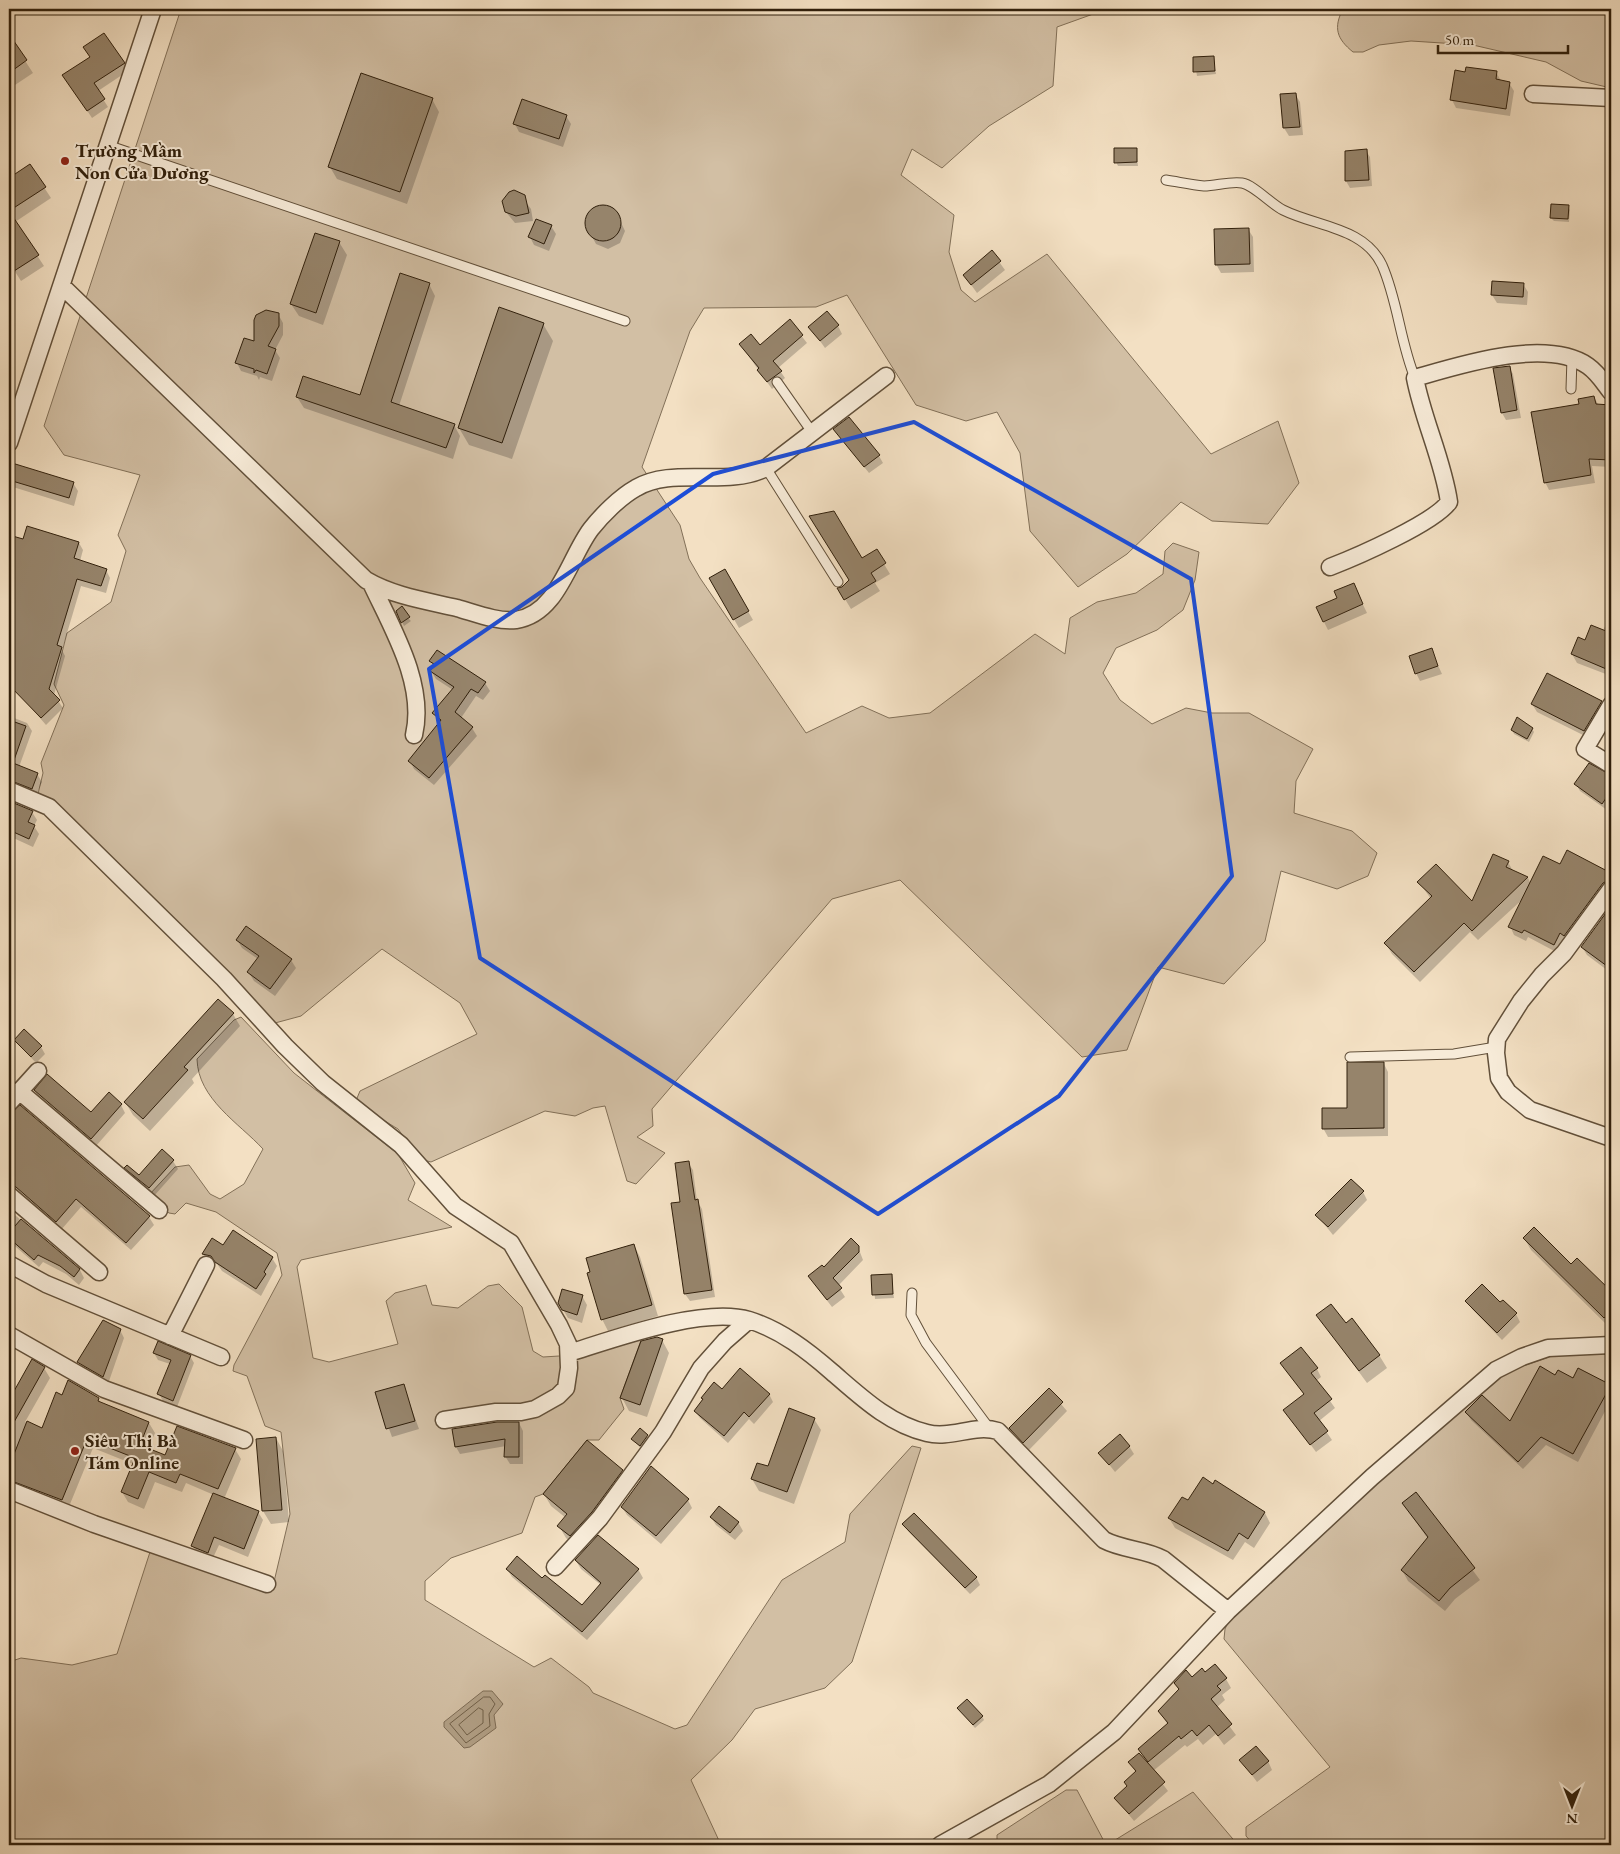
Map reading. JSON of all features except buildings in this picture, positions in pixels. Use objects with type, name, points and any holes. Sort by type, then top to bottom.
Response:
[{"type":"street","points":[[9,443],[62,286],[106,145],[153,9]]},
{"type":"street","points":[[1533,94],[1611,98]]},
{"type":"street","points":[[62,286],[332,550],[371,583],[410,597],[505,620],[528,616],[549,601],[590,530],[635,489],[649,482],[737,477],[754,474],[766,468],[886,376]]},
{"type":"street","points":[[1330,567],[1402,534],[1433,515],[1449,502],[1443,475],[1420,404],[1415,378],[1498,357],[1526,354],[1572,358],[1588,366],[1599,375],[1611,392]]},
{"type":"street","points":[[371,583],[403,654],[414,687],[418,705],[414,735]]},
{"type":"street","points":[[1611,705],[1585,749],[1611,765]]},
{"type":"street","points":[[9,790],[49,807],[224,979],[285,1046],[323,1083],[401,1145],[455,1206],[510,1243],[559,1324],[568,1344],[570,1368],[566,1388],[558,1396],[534,1409],[521,1412],[496,1412],[444,1420]]},
{"type":"street","points":[[1611,890],[1564,953],[1542,975],[1521,1001],[1497,1039],[1496,1047],[1499,1078],[1508,1092],[1530,1110],[1611,1138]]},
{"type":"street","points":[[38,1071],[14,1097],[159,1210]]},
{"type":"street","points":[[9,1195],[99,1272]]},
{"type":"street","points":[[9,1264],[46,1284],[221,1357]]},
{"type":"street","points":[[170,1336],[206,1265]]},
{"type":"street","points":[[569,1354],[649,1329],[702,1319],[735,1318],[749,1320],[801,1346],[872,1408],[896,1421],[927,1434],[989,1428],[998,1431],[1104,1540],[1128,1550],[1154,1554],[1163,1559],[1228,1610]]},
{"type":"street","points":[[555,1567],[612,1502],[663,1432],[701,1368],[725,1341],[749,1320]]},
{"type":"street","points":[[9,1335],[104,1389],[244,1440]]},
{"type":"street","points":[[940,1845],[962,1835],[1049,1784],[1114,1732],[1228,1610],[1372,1477],[1496,1370],[1522,1357],[1548,1348],[1611,1345]]},
{"type":"street","points":[[9,1490],[94,1524],[267,1584]]},
{"type":"lane","points":[[106,145],[625,321]]},
{"type":"lane","points":[[1166,180],[1205,186],[1243,183],[1282,210],[1322,226],[1349,233],[1370,246],[1382,264],[1392,295],[1407,360],[1415,378]]},
{"type":"lane","points":[[1571,389],[1572,358]]},
{"type":"lane","points":[[777,382],[812,432]]},
{"type":"lane","points":[[766,468],[838,582]]},
{"type":"lane","points":[[1350,1057],[1454,1054],[1496,1047]]},
{"type":"lane","points":[[912,1293],[911,1315],[926,1343],[989,1428]]},
{"type":"highlighted area","points":[[914,422],[1191,579],[1232,876],[1059,1096],[878,1214],[480,958],[429,669],[713,474]]},
{"type":"shaded area","points":[[181,9],[1099,9],[1096,13],[1057,27],[1053,86],[989,126],[942,168],[912,149],[901,175],[954,215],[949,252],[961,290],[975,302],[1047,254],[1211,454],[1278,421],[1299,483],[1268,524],[1212,521],[1181,502],[1127,554],[1078,587],[1030,531],[1020,453],[997,412],[966,421],[916,405],[847,295],[816,307],[704,308],[690,331],[642,467],[680,525],[689,559],[700,578],[806,733],[862,706],[889,718],[930,713],[1035,634],[1065,654],[1070,618],[1097,602],[1136,593],[1163,574],[1165,551],[1173,543],[1199,552],[1195,580],[1183,610],[1157,630],[1116,648],[1103,673],[1120,700],[1152,724],[1186,708],[1212,713],[1249,713],[1313,749],[1296,781],[1294,813],[1352,831],[1377,853],[1368,876],[1337,889],[1281,871],[1265,941],[1224,984],[1158,967],[1127,1050],[1082,1057],[900,880],[832,899],[652,1109],[653,1126],[637,1137],[665,1153],[636,1184],[627,1181],[605,1106],[593,1108],[575,1116],[545,1111],[431,1162],[420,1159],[398,1129],[355,1103],[360,1091],[477,1034],[460,1003],[382,949],[301,1016],[275,1023],[51,804],[38,794],[43,773],[41,763],[64,705],[54,684],[67,633],[111,602],[126,551],[118,535],[140,475],[64,455],[44,426]]},
{"type":"shaded area","points":[[1343,9],[1611,9],[1611,88],[1581,81],[1546,62],[1473,45],[1411,41],[1379,45],[1363,52],[1353,52],[1343,42],[1338,33],[1338,22]]},
{"type":"shaded area","points":[[241,1017],[294,1073],[398,1154],[415,1183],[408,1200],[452,1227],[301,1260],[297,1267],[313,1358],[329,1362],[398,1344],[386,1301],[395,1293],[426,1285],[432,1305],[458,1308],[488,1286],[499,1284],[522,1307],[533,1351],[543,1357],[575,1355],[644,1332],[620,1398],[624,1409],[599,1440],[587,1440],[543,1494],[535,1497],[522,1533],[451,1558],[425,1581],[425,1600],[534,1667],[551,1658],[589,1687],[593,1693],[675,1729],[687,1725],[782,1580],[845,1542],[850,1514],[912,1446],[921,1448],[852,1662],[825,1688],[755,1709],[732,1740],[691,1780],[721,1845],[9,1845],[9,1662],[21,1658],[72,1665],[117,1654],[150,1552],[156,1550],[273,1586],[290,1514],[281,1432],[265,1426],[247,1376],[233,1371],[234,1365],[282,1275],[277,1253],[216,1212],[186,1203],[175,1214],[169,1213],[149,1198],[149,1195],[175,1167],[189,1165],[210,1194],[220,1199],[244,1184],[263,1149],[221,1109],[204,1086],[199,1073],[197,1059],[234,1020]]},
{"type":"shaded area","points":[[1611,1352],[1611,1845],[1254,1845],[1246,1836],[1246,1827],[1330,1767],[1224,1639],[1225,1629],[1231,1616],[1376,1480],[1502,1373],[1558,1354]]},
{"type":"shaded area","points":[[1066,1790],[1077,1790],[1106,1845],[997,1845],[997,1835]]},
{"type":"shaded area","points":[[1193,1792],[1238,1845],[1107,1845]]},
{"type":"water","points":[[483,1691],[492,1691],[503,1704],[494,1715],[496,1728],[470,1747],[464,1748],[444,1727],[444,1722]]},
{"type":"place","name":"Trường Mầm Non Cửa Dương","points":[[65,161]]},
{"type":"place","name":"Siêu Thị Bà Tám Online","points":[[75,1451]]}]
